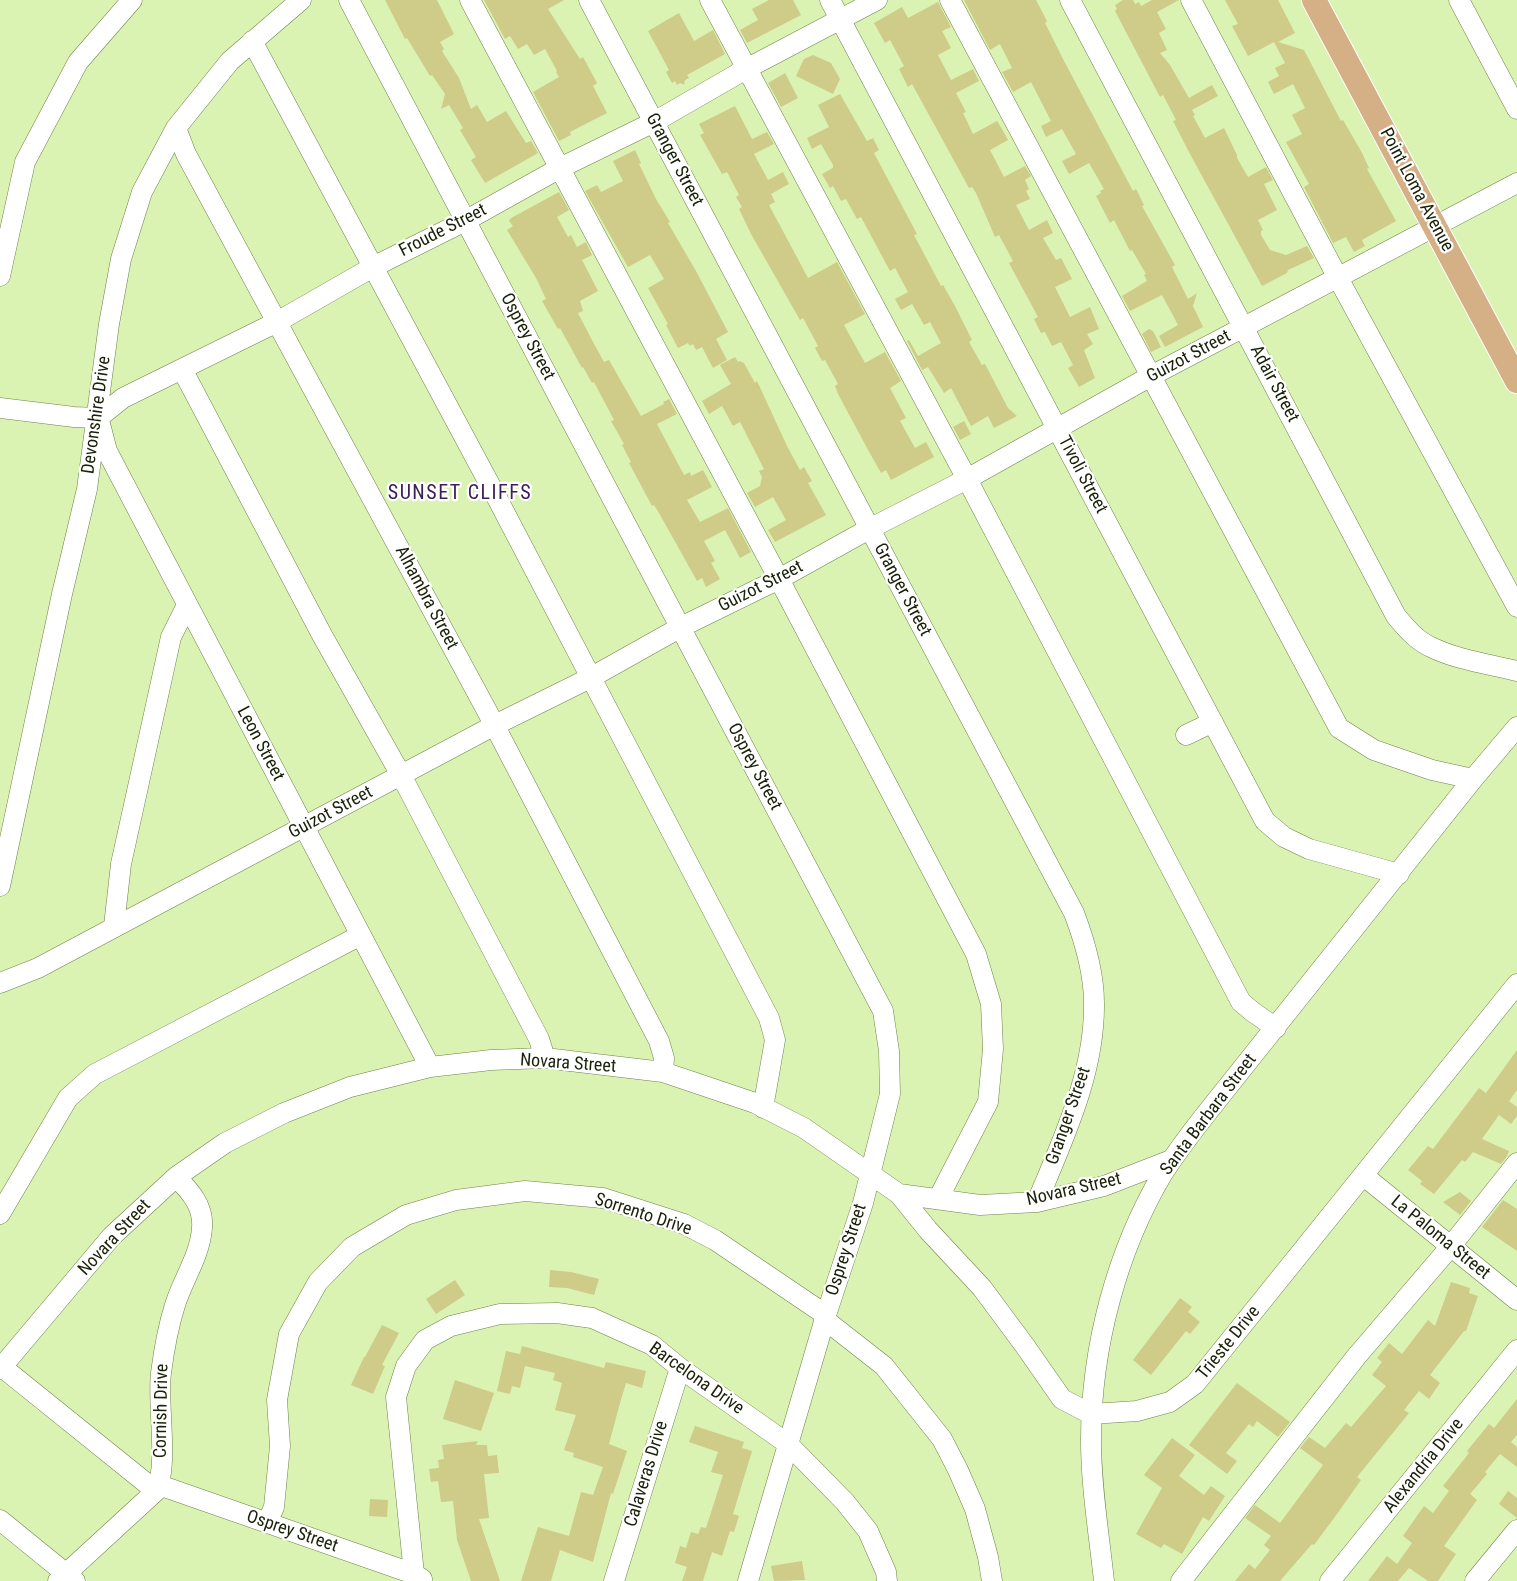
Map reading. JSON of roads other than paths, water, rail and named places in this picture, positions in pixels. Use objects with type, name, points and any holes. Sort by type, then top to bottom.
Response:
[{"type":"main road","name":"Point Loma Avenue","points":[[1314,0],[1517,381]]},
{"type":"street","points":[[0,276],[25,162],[78,62],[132,0]]},
{"type":"street","name":"Devonshire Drive","points":[[0,886],[62,594],[87,489],[109,324],[122,259],[142,192],[176,128],[230,61],[301,0]]},
{"type":"street","name":"Osprey Street","points":[[349,0],[883,1011],[889,1051],[890,1094],[863,1203],[825,1317],[748,1581]]},
{"type":"street","points":[[470,0],[779,579],[975,954],[991,1004],[993,1049],[988,1102],[938,1199]]},
{"type":"street","name":"Granger Street","points":[[589,0],[1074,914],[1085,944],[1091,972],[1094,1003],[1092,1039],[1079,1095],[1037,1202]]},
{"type":"street","points":[[710,0],[967,479],[1241,1002],[1276,1028]]},
{"type":"street","name":"Tivoli Street","points":[[830,0],[1265,821],[1284,837],[1309,849],[1399,874]]},
{"type":"street","name":"Froude Street","points":[[98,418],[123,398],[277,321],[373,267],[465,221],[560,168],[654,122],[746,69],[876,0]]},
{"type":"street","points":[[950,0],[1339,728],[1374,750],[1431,770],[1473,778]]},
{"type":"street","name":"Adair Street","points":[[1071,0],[1396,616],[1410,632],[1429,647],[1517,671]]},
{"type":"street","points":[[1191,0],[1338,278],[1517,607]]},
{"type":"street","points":[[1459,0],[1517,109]]},
{"type":"street","points":[[252,41],[769,1018],[775,1040],[764,1108]]},
{"type":"street","name":"Alhambra Street","points":[[176,128],[186,154],[495,725],[659,1041],[664,1058],[663,1072]]},
{"type":"street","name":"Guizot Street","points":[[0,983],[38,968],[495,725],[590,678],[681,627],[779,579],[869,529],[967,479],[1151,376],[1517,183]]},
{"type":"street","points":[[182,369],[322,634],[401,775],[534,1028],[545,1059]]},
{"type":"street","points":[[0,408],[98,418]]},
{"type":"street","name":"Leon Street","points":[[98,418],[107,452],[430,1067]]},
{"type":"street","points":[[114,926],[121,864],[171,637],[187,605]]},
{"type":"street","points":[[1186,735],[1212,722]]},
{"type":"street","name":"Santa Barbara Street","points":[[1104,1581],[1092,1466],[1092,1414],[1102,1338],[1116,1281],[1141,1217],[1172,1160],[1206,1114],[1473,778],[1517,728]]},
{"type":"street","points":[[0,1214],[68,1098],[85,1082],[142,1049],[361,935]]},
{"type":"street","name":"Trieste Drive","points":[[1092,1414],[1137,1411],[1170,1402],[1195,1384],[1517,984]]},
{"type":"street","name":"Novara Street","points":[[1,1368],[112,1236],[176,1176],[225,1143],[284,1113],[350,1087],[430,1067],[491,1060],[545,1059],[663,1072],[764,1108],[804,1128],[899,1194],[980,1205],[1037,1202],[1104,1186],[1172,1160]]},
{"type":"street","points":[[1181,1581],[1356,1358],[1451,1246],[1517,1163]]},
{"type":"street","name":"Cornish Drive","points":[[158,1488],[162,1453],[161,1376],[166,1339],[175,1305],[197,1252],[202,1226],[200,1209],[192,1194],[176,1176]]},
{"type":"street","name":"La Paloma Street","points":[[1364,1176],[1517,1300]]},
{"type":"street","name":"Sorrento Drive","points":[[267,1522],[274,1507],[280,1446],[277,1400],[290,1334],[318,1282],[352,1247],[405,1215],[456,1200],[525,1191],[603,1198],[684,1224],[715,1240],[825,1317],[884,1366],[942,1439],[958,1470],[975,1509],[992,1581]]},
{"type":"street","points":[[899,1194],[928,1230],[982,1288],[1062,1399],[1092,1414]]},
{"type":"street","name":"Barcelona Drive","points":[[419,1578],[396,1397],[406,1366],[425,1340],[451,1326],[500,1314],[557,1312],[592,1318],[652,1345],[680,1368],[788,1443],[846,1502],[868,1531],[886,1572],[887,1581]]},
{"type":"street","name":"Alexandria Drive","points":[[1330,1581],[1517,1350]]},
{"type":"street","name":"Osprey Street","points":[[1,1368],[158,1488],[267,1522],[419,1578]]},
{"type":"street","name":"Calaveras Drive","points":[[614,1581],[680,1368]]},
{"type":"street","points":[[0,1520],[67,1579],[158,1488]]},
{"type":"street","points":[[1475,1581],[1517,1530]]},
{"type":"district","name":"SUNSET CLIFFS","points":[[460,494]]}]
